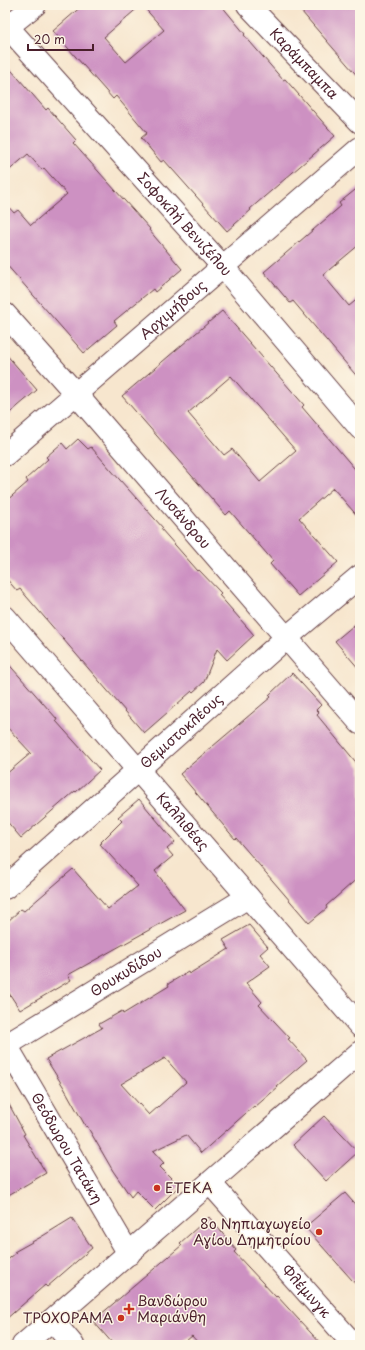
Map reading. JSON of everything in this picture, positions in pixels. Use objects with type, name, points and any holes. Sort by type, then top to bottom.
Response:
[{"type":"street","points":[[6,27],[35,5]]},
{"type":"street","name":"Καράμπαμπα","points":[[248,5],[360,122]]},
{"type":"street","name":"Σοφοκλή Βενιζέλου","points":[[6,27],[223,267],[360,428]]},
{"type":"street","name":"Αρχιμήδους","points":[[5,455],[360,148]]},
{"type":"street","name":"Λυσάνδρου","points":[[5,314],[360,723]]},
{"type":"street","name":"Θεμιστοκλέους","points":[[5,888],[286,638],[360,576]]},
{"type":"street","name":"Καλλιθέας","points":[[8,627],[138,770],[360,1026]]},
{"type":"street","name":"Θουκυδίδου","points":[[5,1045],[248,897]]},
{"type":"street","name":"Θεόδωρου Τατάκη","points":[[5,1045],[129,1254]]},
{"type":"street","points":[[24,1345],[360,1052]]},
{"type":"street","name":"Φλέμινγκ","points":[[210,1183],[354,1345]]},
{"type":"street","points":[[52,1320],[73,1345]]},
{"type":"building","points":[[83,5],[141,5],[104,37],[126,62],[164,30],[142,5],[221,5],[245,34],[244,35],[283,80],[285,79],[335,136],[250,209],[251,210],[227,231],[164,160],[161,162],[141,138],[147,133],[116,96],[113,99],[53,31]]},
{"type":"building","points":[[296,5],[360,5],[360,79],[313,25]]},
{"type":"building","points":[[5,63],[46,110],[48,108],[76,140],[73,143],[150,229],[149,230],[182,269],[155,292],[153,289],[114,321],[117,325],[84,353],[5,263],[5,203],[14,213],[18,210],[31,225],[67,194],[44,168],[42,170],[28,154],[5,174]]},
{"type":"building","points":[[360,186],[360,244],[323,275],[349,306],[360,297],[360,380],[293,301],[290,303],[264,272],[341,206],[339,203]]},
{"type":"building","points":[[222,311],[304,405],[302,407],[360,475],[360,519],[333,488],[299,518],[338,562],[298,596],[270,564],[273,561],[230,511],[226,515],[122,396]],"holes":[[[231,376],[296,451],[260,482],[232,449],[224,455],[188,413]]]},
{"type":"building","points":[[5,353],[37,390],[5,417]]},
{"type":"building","points":[[78,439],[88,449],[91,447],[163,528],[161,529],[198,571],[199,570],[221,593],[219,595],[254,635],[227,660],[217,649],[204,682],[144,733],[20,589],[17,591],[5,577],[5,502],[28,482],[26,479],[48,459],[46,457],[62,443],[67,449]]},
{"type":"building","points":[[360,620],[360,670],[335,641]]},
{"type":"building","points":[[5,660],[57,719],[56,721],[100,770],[21,838],[5,819],[5,775],[31,753],[5,725]]},
{"type":"building","points":[[292,673],[321,705],[316,710],[319,713],[317,715],[360,767],[360,876],[309,923],[180,774],[271,697],[269,695]]},
{"type":"building","points":[[139,799],[175,842],[167,849],[173,856],[155,871],[185,910],[68,975],[71,980],[20,1010],[5,987],[5,924],[21,909],[24,911],[73,869],[108,909],[138,886],[100,844],[122,821],[118,817]]},
{"type":"building","points":[[249,925],[268,947],[260,954],[270,966],[246,983],[262,1002],[259,1005],[290,1038],[288,1039],[307,1060],[201,1153],[186,1135],[153,1151],[164,1163],[160,1167],[179,1186],[155,1210],[136,1191],[131,1197],[113,1171],[46,1059],[102,1028],[99,1024],[122,1011],[123,1014],[169,986],[168,984],[188,972],[189,974],[229,949],[223,940]],"holes":[[[165,1058],[186,1082],[149,1115],[121,1084]]]},
{"type":"building","points":[[5,1097],[25,1134],[23,1135],[46,1173],[5,1197]]},
{"type":"building","points":[[324,1116],[358,1152],[326,1181],[293,1145]]},
{"type":"building","points":[[345,1193],[360,1210],[360,1289],[305,1227]]},
{"type":"building","points":[[209,1217],[236,1250],[234,1252],[322,1345],[200,1345],[192,1336],[181,1345],[114,1345],[93,1321],[182,1245],[180,1243]]},
{"type":"building","points":[[72,1218],[92,1248],[47,1287],[45,1285],[5,1320],[5,1262],[16,1253],[14,1252]]},
{"type":"place","name":"ΕΤΕΚΑ","points":[[157,1188]]},
{"type":"place","name":"8ο Νηπιαγωγείο Αγίου Δημητρίου","points":[[319,1232]]},
{"type":"place","name":"Βανδώρου Μαριάνθη","points":[[129,1309]]},
{"type":"place","name":"ΤΡΟΧΟΡΑΜΑ","points":[[121,1318]]}]
